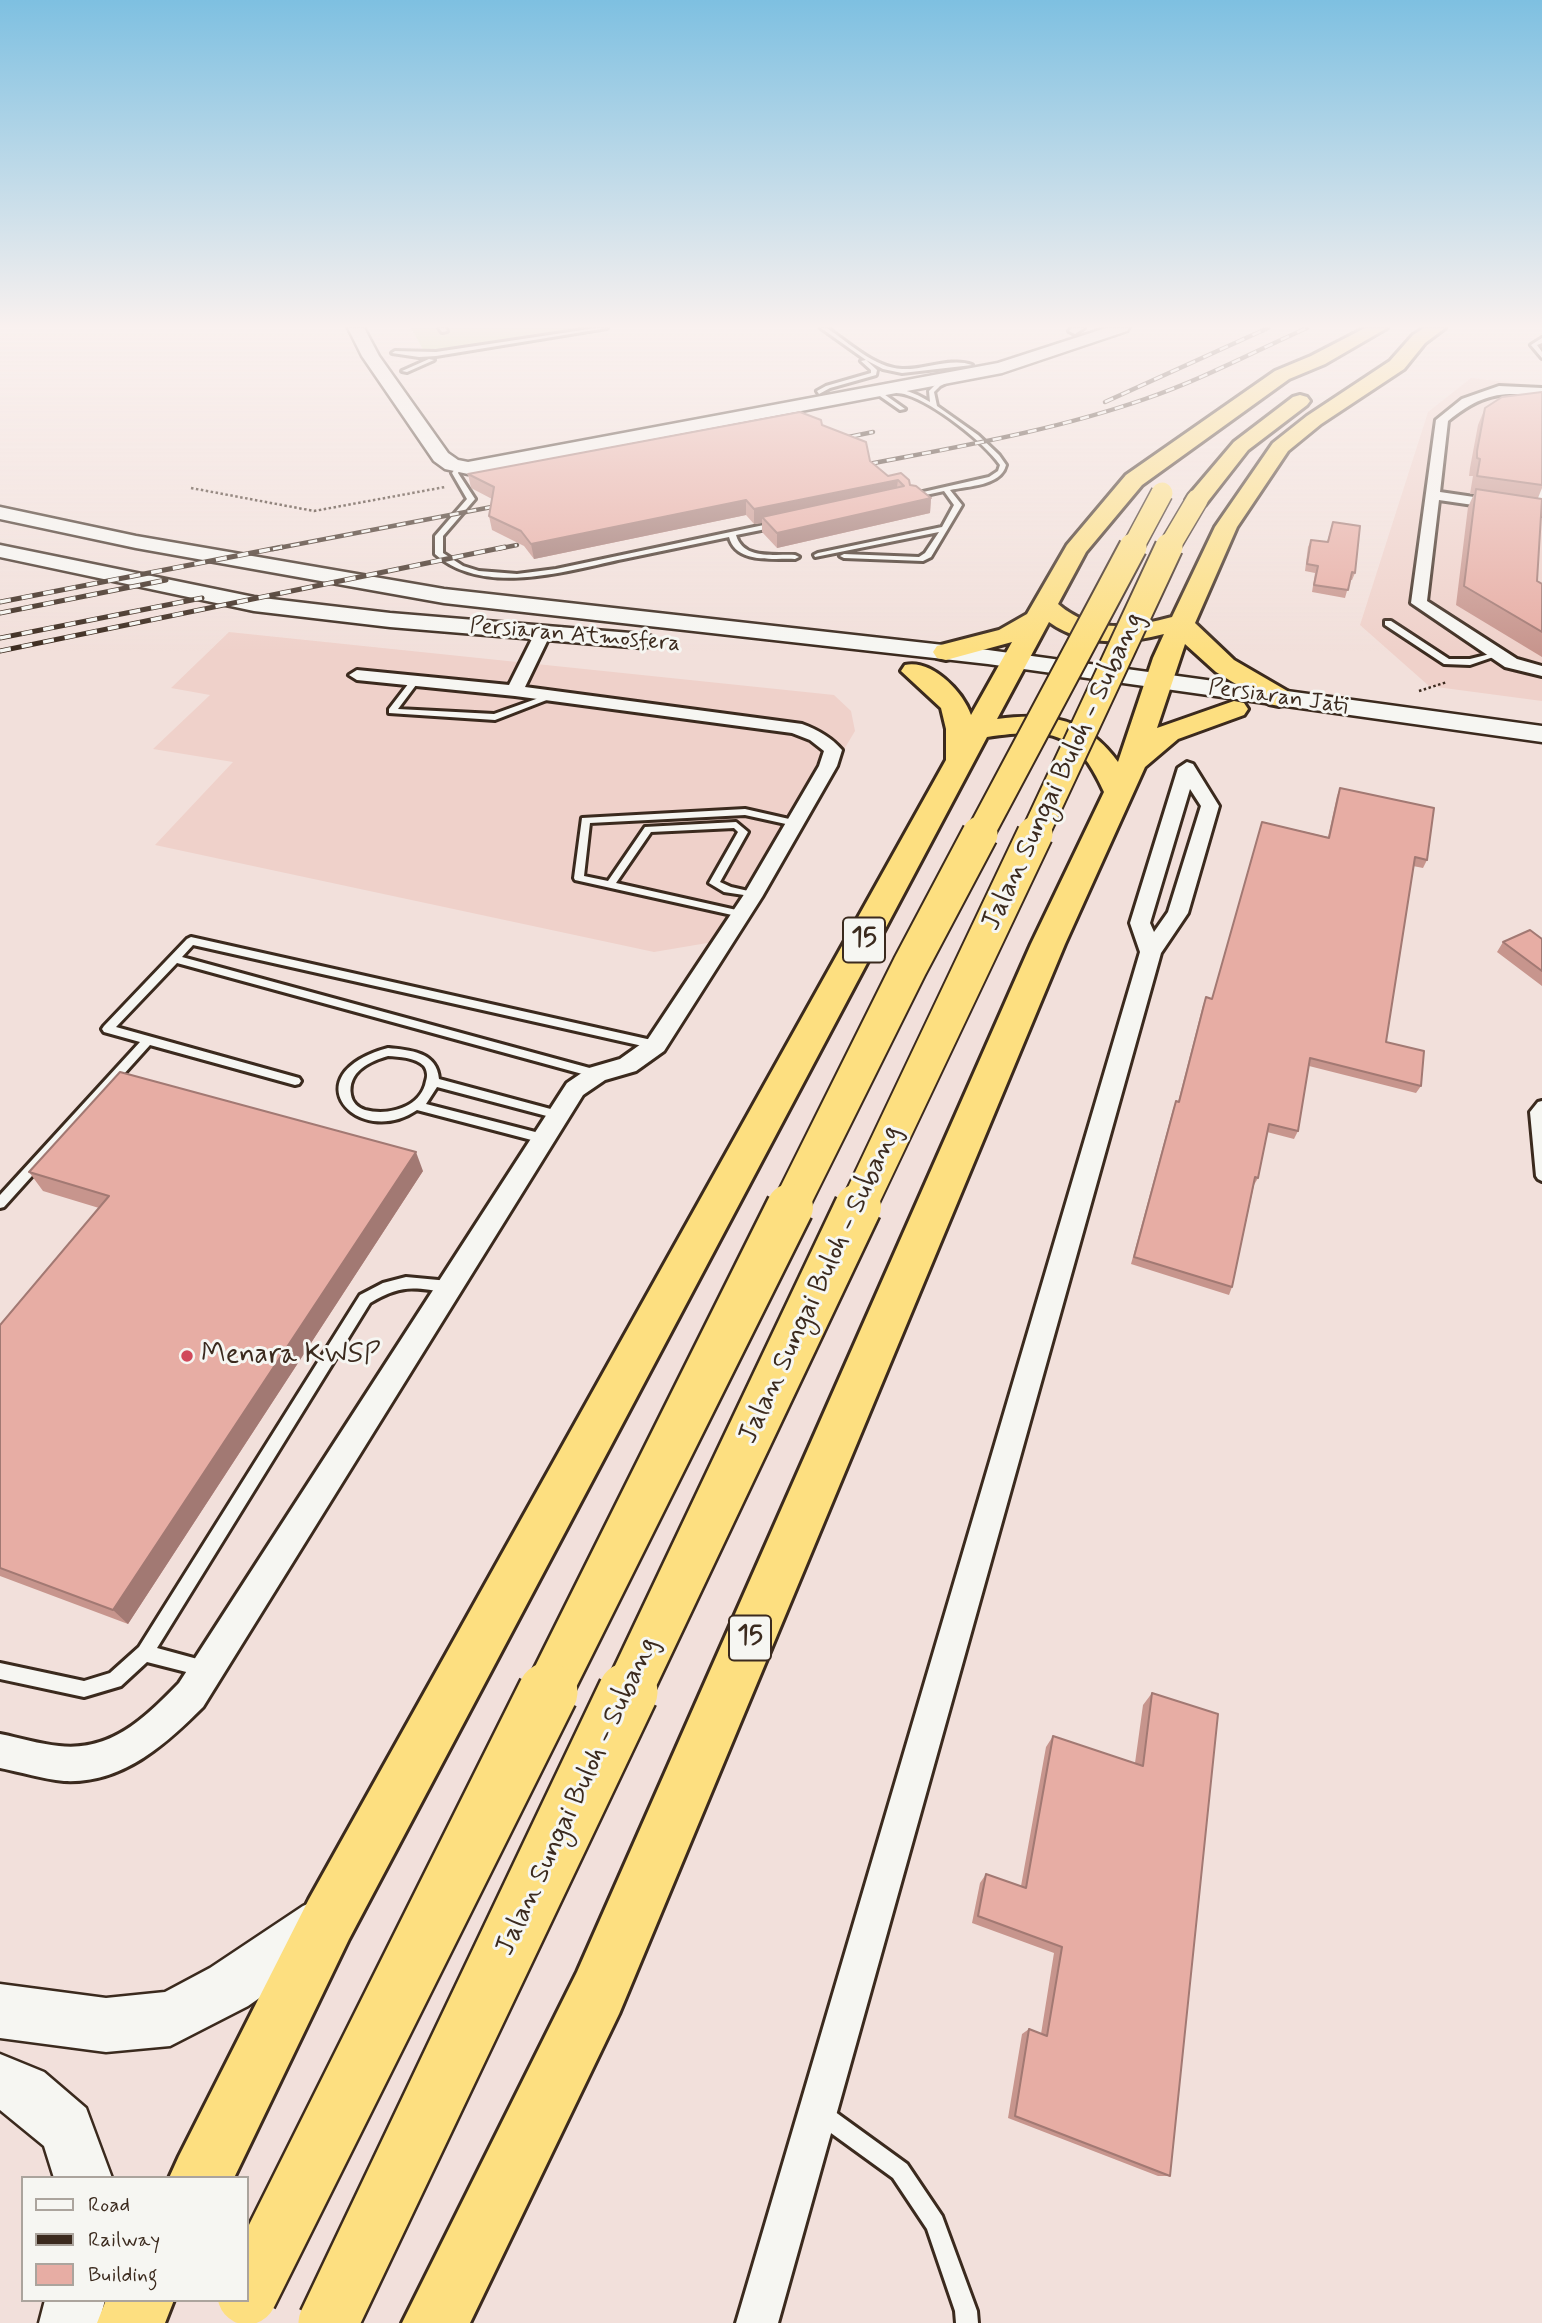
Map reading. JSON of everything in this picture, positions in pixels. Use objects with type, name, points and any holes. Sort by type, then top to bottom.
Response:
[{"type":"highway","name":"Jalan Sungai Buloh - Subang","points":[[202,2176],[329,1919],[960,764],[978,730],[999,674],[1075,550],[1134,480],[1195,436]]},
{"type":"highway","name":"Jalan Sungai Buloh - Subang","points":[[248,2293],[910,966],[1134,541],[1162,493],[1224,436]]},
{"type":"highway","name":"Jalan Sungai Buloh - Subang","points":[[328,2323],[1141,611],[1168,549],[1197,500],[1251,436]]},
{"type":"highway","name":"Jalan Sungai Buloh - Subang","points":[[435,2323],[598,1993],[1048,944],[1125,777],[1181,622],[1226,527],[1280,447],[1293,436]]},
{"type":"highway","points":[[949,664],[1008,635],[1040,611],[1073,628],[1103,635],[1143,634],[1181,622],[1209,655],[1235,675],[1279,698]]},
{"type":"highway","points":[[914,671],[940,688],[956,707],[960,723],[960,764]]},
{"type":"highway","name":"Jalan Sungai Buloh - Subang","points":[[1125,777],[1168,733],[1234,709]]},
{"type":"highway","points":[[978,730],[1019,723],[1047,724],[1075,734],[1094,746],[1109,767],[1125,777]]},
{"type":"highway","points":[[130,2323],[140,2302]]},
{"type":"highway","points":[[233,2323],[243,2302]]},
{"type":"main road","points":[[427,436],[441,457],[463,464],[490,466],[648,436]]},
{"type":"main road","points":[[463,464],[489,454],[584,436]]},
{"type":"main road","name":"Persiaran Atmosfera","points":[[0,513],[136,542],[444,596],[949,664],[999,674],[1156,690]]},
{"type":"main road","name":"Persiaran Atmosfera","points":[[0,551],[254,604],[390,620],[664,642],[914,671],[949,664]]},
{"type":"main road","points":[[0,565],[27,558]]},
{"type":"main road","name":"Persiaran Jati","points":[[1156,690],[1279,698],[1542,734]]},
{"type":"main road","name":"Persiaran Jati","points":[[1156,690],[1234,709],[1542,756]]},
{"type":"main road","points":[[0,2011],[106,2025],[170,2019],[229,1987],[329,1919]]},
{"type":"main road","points":[[0,2082],[24,2092],[66,2128],[82,2176]]},
{"type":"main road","points":[[69,2323],[74,2302]]},
{"type":"street","points":[[1441,436],[1419,603],[1498,654],[1526,668],[1542,671]]},
{"type":"street","points":[[1434,495],[1540,515]]},
{"type":"street","points":[[515,691],[543,634]]},
{"type":"street","points":[[0,1751],[68,1764],[108,1759],[148,1738],[191,1695],[575,1089],[597,1074],[628,1065],[656,1045],[747,905],[828,766],[833,750],[816,736],[796,728],[515,691],[357,675]]},
{"type":"street","points":[[757,2323],[1151,952],[1178,913],[1210,806],[1187,768],[1140,923],[1151,952]]},
{"type":"lane","points":[[912,496],[991,479],[1001,472],[1003,465],[996,454],[974,436]]},
{"type":"lane","points":[[463,464],[471,499],[439,536],[439,554],[449,563],[480,573],[517,576],[547,573],[783,523]]},
{"type":"lane","points":[[1540,515],[1542,485]]},
{"type":"lane","points":[[818,555],[906,561],[928,555],[958,505],[946,489]]},
{"type":"lane","points":[[830,555],[945,529]]},
{"type":"lane","points":[[732,534],[735,545],[750,555],[795,557]]},
{"type":"lane","points":[[1388,623],[1447,662],[1469,662],[1498,654]]},
{"type":"lane","points":[[415,681],[392,710],[495,717],[553,696]]},
{"type":"lane","points":[[747,905],[579,878],[585,820],[746,812],[795,823]]},
{"type":"lane","points":[[610,885],[648,829],[736,825],[743,832],[715,883],[747,905]]},
{"type":"lane","points":[[295,1081],[107,1029],[191,941],[656,1045]]},
{"type":"lane","points":[[175,959],[597,1074]]},
{"type":"lane","points":[[0,1203],[148,1040]]},
{"type":"lane","points":[[403,1052],[416,1055],[427,1061],[435,1082],[432,1090],[418,1106],[388,1117],[365,1115],[349,1106],[344,1096],[344,1085],[349,1073],[373,1056],[403,1052]]},
{"type":"lane","points":[[435,1082],[558,1115]]},
{"type":"lane","points":[[1542,1105],[1536,1112],[1542,1176]]},
{"type":"lane","points":[[418,1106],[543,1138]]},
{"type":"lane","points":[[0,1671],[85,1689],[115,1680],[145,1653],[365,1299],[383,1287],[402,1280],[449,1287]]},
{"type":"lane","points":[[145,1653],[208,1669]]},
{"type":"lane","points":[[817,2111],[900,2171],[935,2223],[966,2311],[967,2323]]},
{"type":"path","points":[[191,488],[314,510],[333,509],[463,464]]},
{"type":"shaded area","points":[[1420,436],[1542,436],[1542,701],[1429,686],[1360,625]]},
{"type":"shaded area","points":[[229,632],[834,695],[851,711],[855,731],[731,939],[654,952],[155,845],[233,762],[153,749],[210,695],[171,688]]},
{"type":"building","points":[[669,436],[852,436],[866,442],[870,461],[888,476],[901,473],[909,480],[910,485],[916,486],[931,498],[777,533],[762,517],[904,486],[898,480],[754,509],[746,500],[531,544],[521,531],[489,516],[494,487],[468,474]]},
{"type":"building","points":[[1480,436],[1542,436],[1542,485],[1477,476],[1480,459],[1477,458]]},
{"type":"building","points":[[1476,489],[1542,499],[1537,581],[1542,584],[1542,632],[1464,586]]},
{"type":"building","points":[[1333,522],[1360,526],[1355,573],[1352,572],[1348,590],[1314,585],[1318,566],[1307,564],[1311,540],[1328,542]]},
{"type":"building","points":[[1340,788],[1434,808],[1427,860],[1415,857],[1386,1042],[1424,1051],[1421,1086],[1310,1058],[1298,1131],[1269,1124],[1232,1287],[1134,1257],[1206,997],[1212,999],[1262,822],[1329,838]]},
{"type":"building","points":[[1530,930],[1542,939],[1542,971],[1503,942]]},
{"type":"building","name":"Menara KWSP","points":[[120,1072],[416,1152],[113,1610],[0,1568],[0,1325],[109,1196],[29,1172]]},
{"type":"building","points":[[1152,1693],[1218,1714],[1170,2176],[1015,2116],[1029,2029],[1047,2036],[1062,1947],[978,1916],[986,1874],[1026,1888],[1053,1736],[1143,1766]]},
{"type":"railway","points":[[834,440],[852,436]]},
{"type":"railway","points":[[869,464],[1006,436]]},
{"type":"railway","points":[[273,549],[502,505]]},
{"type":"railway","points":[[497,549],[517,545]]},
{"type":"railway","points":[[0,602],[282,547]]},
{"type":"railway","points":[[0,651],[505,547]]},
{"type":"railway","points":[[0,613],[166,580]]},
{"type":"railway","points":[[0,638],[202,598]]},
{"type":"place","name":"Menara KWSP","points":[[187,1356]]}]
